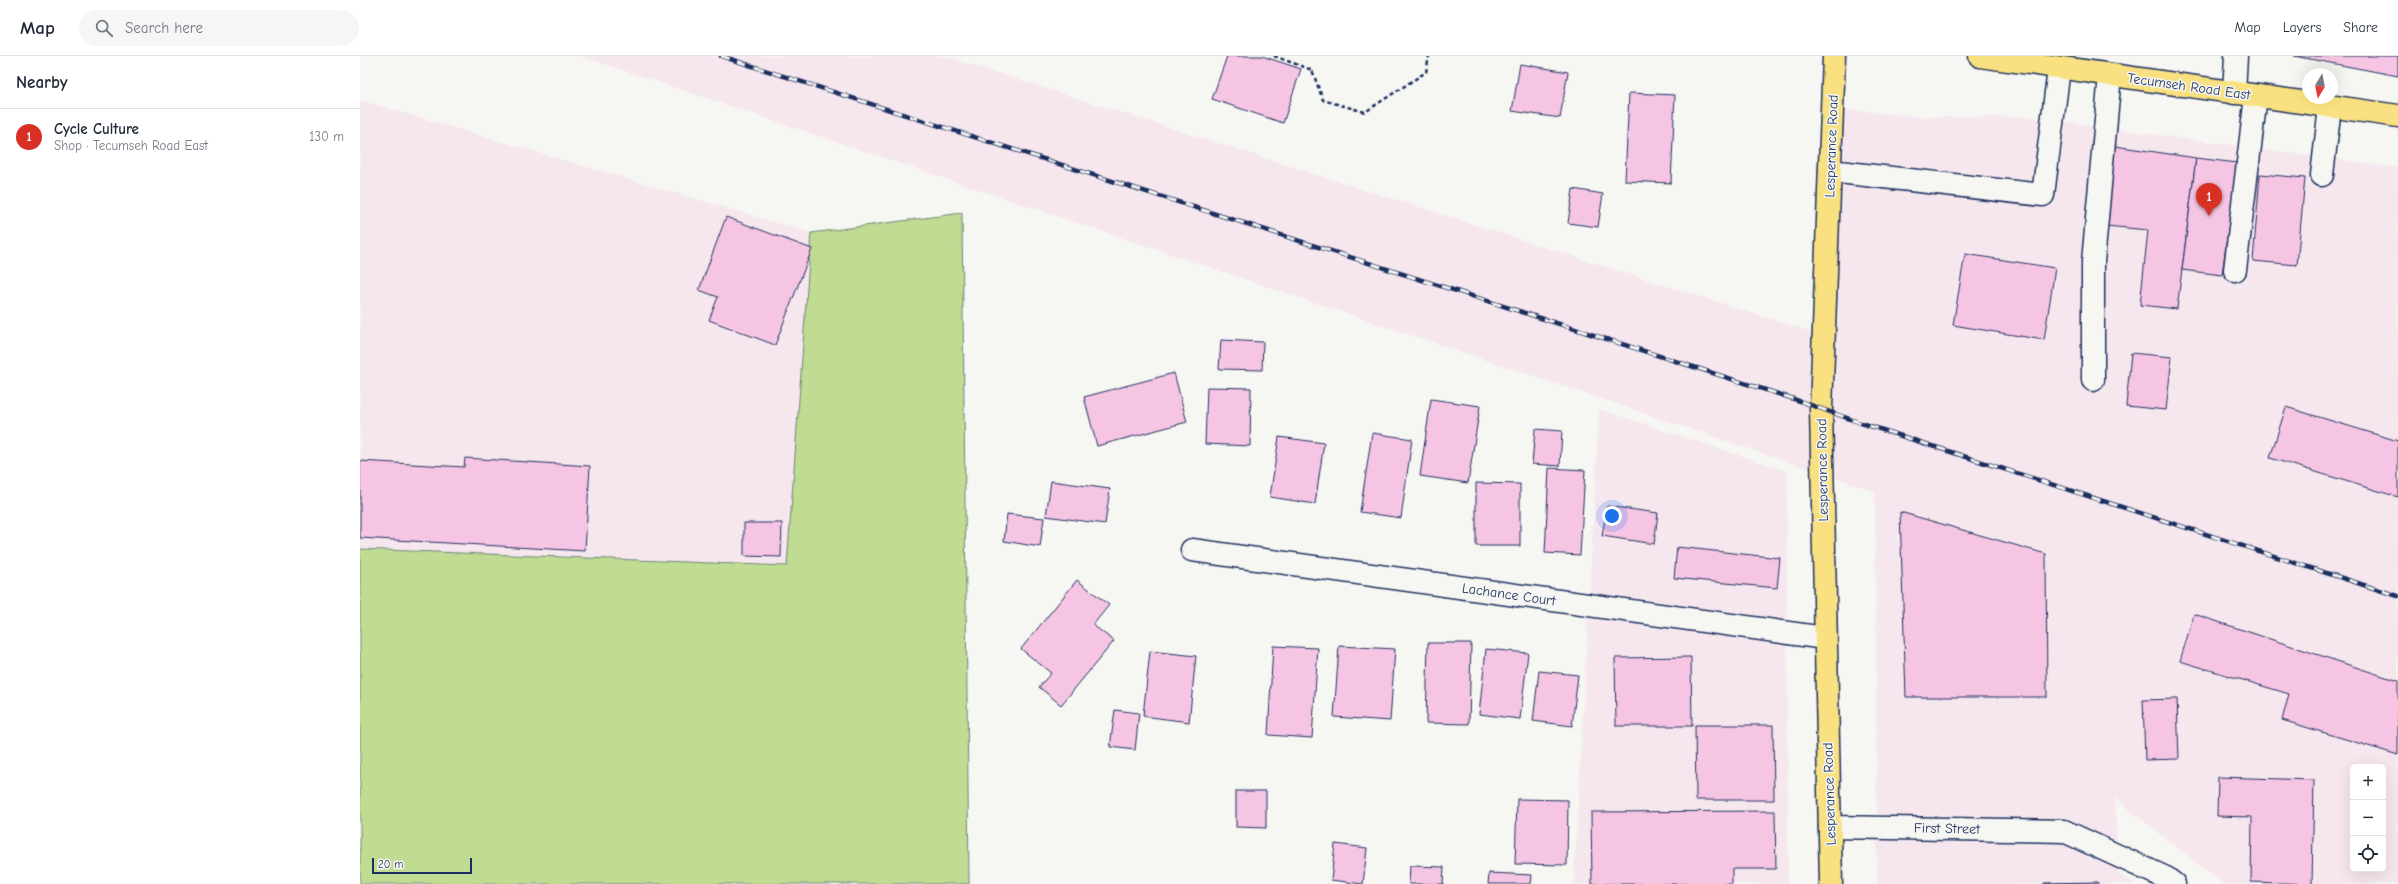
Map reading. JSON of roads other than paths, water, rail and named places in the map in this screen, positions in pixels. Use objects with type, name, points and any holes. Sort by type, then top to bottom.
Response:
[{"type":"main road","name":"Lesperance Road","points":[[1831,884],[1821,409],[1834,56]]},
{"type":"main road","name":"Tecumseh Road East","points":[[1980,56],[2398,116]]},
{"type":"street","points":[[2234,93],[2236,56]]},
{"type":"street","points":[[1830,171],[2043,195],[2059,68]]},
{"type":"street","points":[[2093,380],[2094,262],[2110,75]]},
{"type":"street","points":[[2235,270],[2256,96]]},
{"type":"street","points":[[2322,174],[2330,106]]},
{"type":"street","name":"Lachance Court","points":[[1192,550],[1826,638]]},
{"type":"street","name":"First Street","points":[[1830,827],[2064,831],[2166,878],[2174,884]]},
{"type":"railway","points":[[721,56],[1794,399],[1861,423],[2398,596]]},
{"type":"place","name":"Cycle Culture","points":[[2209,216]]}]
